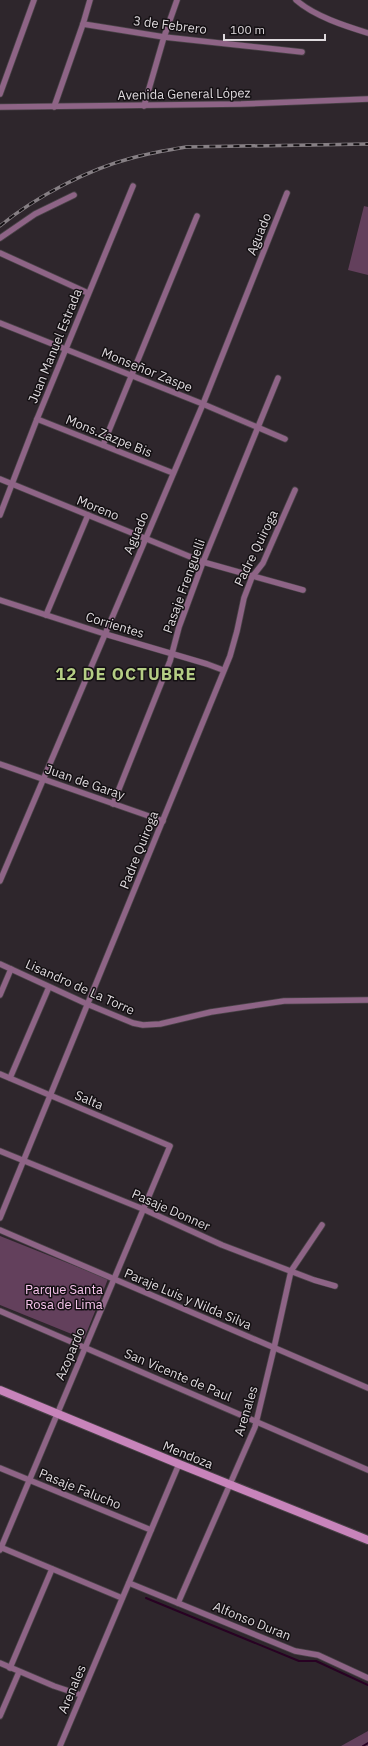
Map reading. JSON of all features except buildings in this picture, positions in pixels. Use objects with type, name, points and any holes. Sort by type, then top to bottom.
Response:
[{"type":"street","points":[[0,94],[34,0]]},
{"type":"street","points":[[54,107],[90,0]]},
{"type":"street","points":[[144,106],[164,37],[177,0]]},
{"type":"street","points":[[296,0],[311,10],[347,27],[368,33]]},
{"type":"street","name":"3 de Febrero","points":[[83,24],[164,37],[302,52]]},
{"type":"street","name":"Avenida General López","points":[[0,107],[241,104],[368,99]]},
{"type":"street","name":"Juan Manuel Estrada","points":[[0,515],[13,485],[37,419],[133,186]]},
{"type":"street","name":"Aguado","points":[[0,881],[203,404],[287,193]]},
{"type":"street","points":[[0,238],[35,214],[74,195]]},
{"type":"street","points":[[103,445],[197,216]]},
{"type":"street","points":[[0,252],[88,293]]},
{"type":"street","name":"Monseñor Zaspe","points":[[0,324],[203,404],[285,439]]},
{"type":"street","name":"Pasaje Frenguelli","points":[[113,804],[170,661],[179,627],[203,562],[278,378]]},
{"type":"street","name":"Mons.Zazpe Bis","points":[[37,419],[173,473]]},
{"type":"street","name":"Moreno","points":[[0,479],[203,562],[252,577],[303,590]]},
{"type":"street","name":"Padre Quiroga","points":[[0,1218],[224,670],[238,631],[244,598],[252,577],[263,564],[295,490]]},
{"type":"street","points":[[46,615],[88,515]]},
{"type":"street","name":"Corrientes","points":[[0,600],[224,670]]},
{"type":"street","name":"Juan de Garay","points":[[0,764],[163,821]]},
{"type":"street","name":"Lisandro de La Torre","points":[[0,964],[87,1004],[133,1023],[151,1026],[212,1012],[284,1001],[368,1000]]},
{"type":"street","points":[[0,995],[11,969]]},
{"type":"street","points":[[10,1078],[49,987]]},
{"type":"street","name":"Salta","points":[[0,1074],[170,1146]]},
{"type":"street","name":"Azopardo","points":[[0,1548],[170,1146]]},
{"type":"street","name":"Pasaje Donner","points":[[0,1151],[143,1210],[222,1245],[335,1286]]},
{"type":"street","name":"Arenales","points":[[178,1603],[257,1421],[291,1271],[322,1224]]},
{"type":"street","name":"Paraje Luis y Nilda Silva","points":[[0,1230],[368,1388]]},
{"type":"street","name":"San Vicente de Paul","points":[[0,1311],[368,1470]]},
{"type":"street","name":"Mendoza","points":[[0,1390],[229,1485],[368,1540]]},
{"type":"street","name":"Arenales","points":[[60,1746],[179,1464]]},
{"type":"street","name":"Pasaje Falucho","points":[[0,1468],[151,1530]]},
{"type":"street","points":[[0,1548],[122,1598]]},
{"type":"street","points":[[10,1668],[52,1569]]},
{"type":"street","name":"Alfonso Duran","points":[[129,1583],[295,1651],[318,1655],[368,1678]]},
{"type":"street","points":[[0,1663],[54,1686],[82,1694]]},
{"type":"street","points":[[0,1716],[19,1672]]},
{"type":"green space","points":[[364,206],[368,207],[368,275],[348,270]]},
{"type":"green space","name":"Parque Santa Rosa de Lima","points":[[0,1236],[108,1279],[84,1339],[0,1305]]},
{"type":"green space","points":[[368,1731],[368,1746],[341,1746]]},
{"type":"waterway","points":[[146,1598],[299,1661],[316,1661],[368,1685]]},
{"type":"waterway","points":[[363,1746],[368,1743]]},
{"type":"railway","points":[[0,226],[29,205],[63,185],[115,163],[166,150],[186,147],[368,144]]},
{"type":"district","name":"12 DE OCTUBRE","points":[[126,674]]}]
